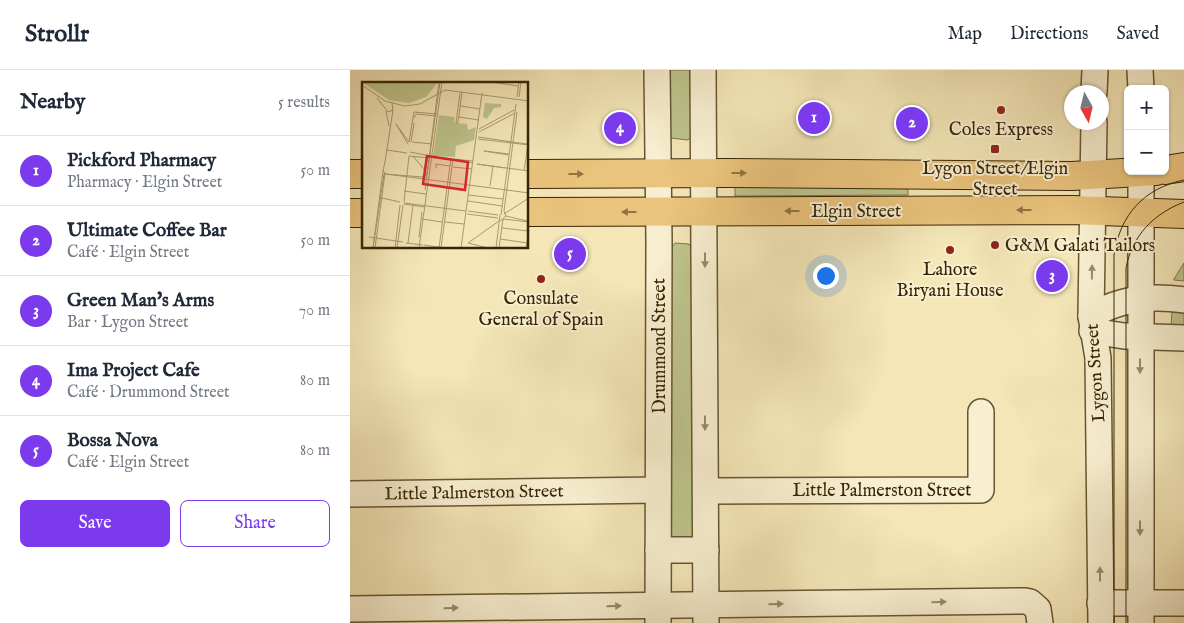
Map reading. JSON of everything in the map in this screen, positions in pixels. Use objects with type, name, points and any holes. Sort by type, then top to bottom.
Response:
[{"type":"main road","name":"Elgin Street","points":[[1169,169],[1184,167]]},
{"type":"main road","name":"Elgin Street","points":[[536,174],[1094,175],[1124,173]]},
{"type":"main road","points":[[536,174],[536,212]]},
{"type":"main road","points":[[926,210],[927,174]]},
{"type":"main road","name":"Elgin Street","points":[[536,212],[1093,210],[1184,214]]},
{"type":"street","name":"Drummond Street","points":[[657,70],[659,174],[658,614]]},
{"type":"street","points":[[703,70],[706,614]]},
{"type":"street","points":[[1094,85],[1095,70]]},
{"type":"street","points":[[1140,70],[1141,85]]},
{"type":"street","name":"Lygon Street","points":[[1094,130],[1092,324],[1098,366],[1101,613]]},
{"type":"street","points":[[1141,613],[1140,212],[1150,175]]},
{"type":"street","points":[[1092,324],[1113,304],[1140,298],[1184,300]]},
{"type":"street","points":[[1092,324],[1140,337],[1184,338]]},
{"type":"street","name":"Little Palmerston Street","points":[[706,492],[981,490],[982,412]]},
{"type":"street","name":"Little Palmerston Street","points":[[350,494],[658,490]]},
{"type":"street","points":[[658,550],[706,550]]},
{"type":"street","points":[[350,609],[706,614],[1025,601],[1030,602],[1038,609],[1040,623]]},
{"type":"street","points":[[1101,613],[1141,613],[1184,603]]},
{"type":"green space","points":[[667,70],[694,70],[693,135],[688,140],[671,138],[667,131]]},
{"type":"green space","points":[[908,181],[908,195],[735,196],[735,182]]},
{"type":"green space","points":[[675,243],[689,244],[693,250],[695,535],[692,539],[675,539],[670,535],[667,253]]},
{"type":"green space","points":[[1184,263],[1184,281],[1174,280],[1174,279]]},
{"type":"green space","points":[[1172,312],[1184,312],[1184,326],[1171,327]]},
{"type":"tram line","points":[[1114,623],[1114,255],[1122,228],[1136,206],[1157,189],[1184,180]]},
{"type":"tram line","points":[[1126,623],[1126,268],[1133,246],[1146,228],[1163,213],[1184,202]]},
{"type":"place","name":"Coles Express","points":[[1001,110]]},
{"type":"place","name":"Pickford Pharmacy","points":[[814,118]]},
{"type":"place","name":"Ultimate Coffee Bar","points":[[912,123]]},
{"type":"place","name":"Ima Project Cafe","points":[[620,128]]},
{"type":"place","name":"Lygon Street/Elgin Street","points":[[995,149]]},
{"type":"place","name":"G&M Galati Tailors","points":[[995,245]]},
{"type":"place","name":"Lahore Biryani House","points":[[950,250]]},
{"type":"place","name":"Bossa Nova","points":[[570,254]]},
{"type":"place","name":"Green Man's Arms","points":[[1052,276]]},
{"type":"place","name":"Consulate General of Spain","points":[[541,279]]}]
